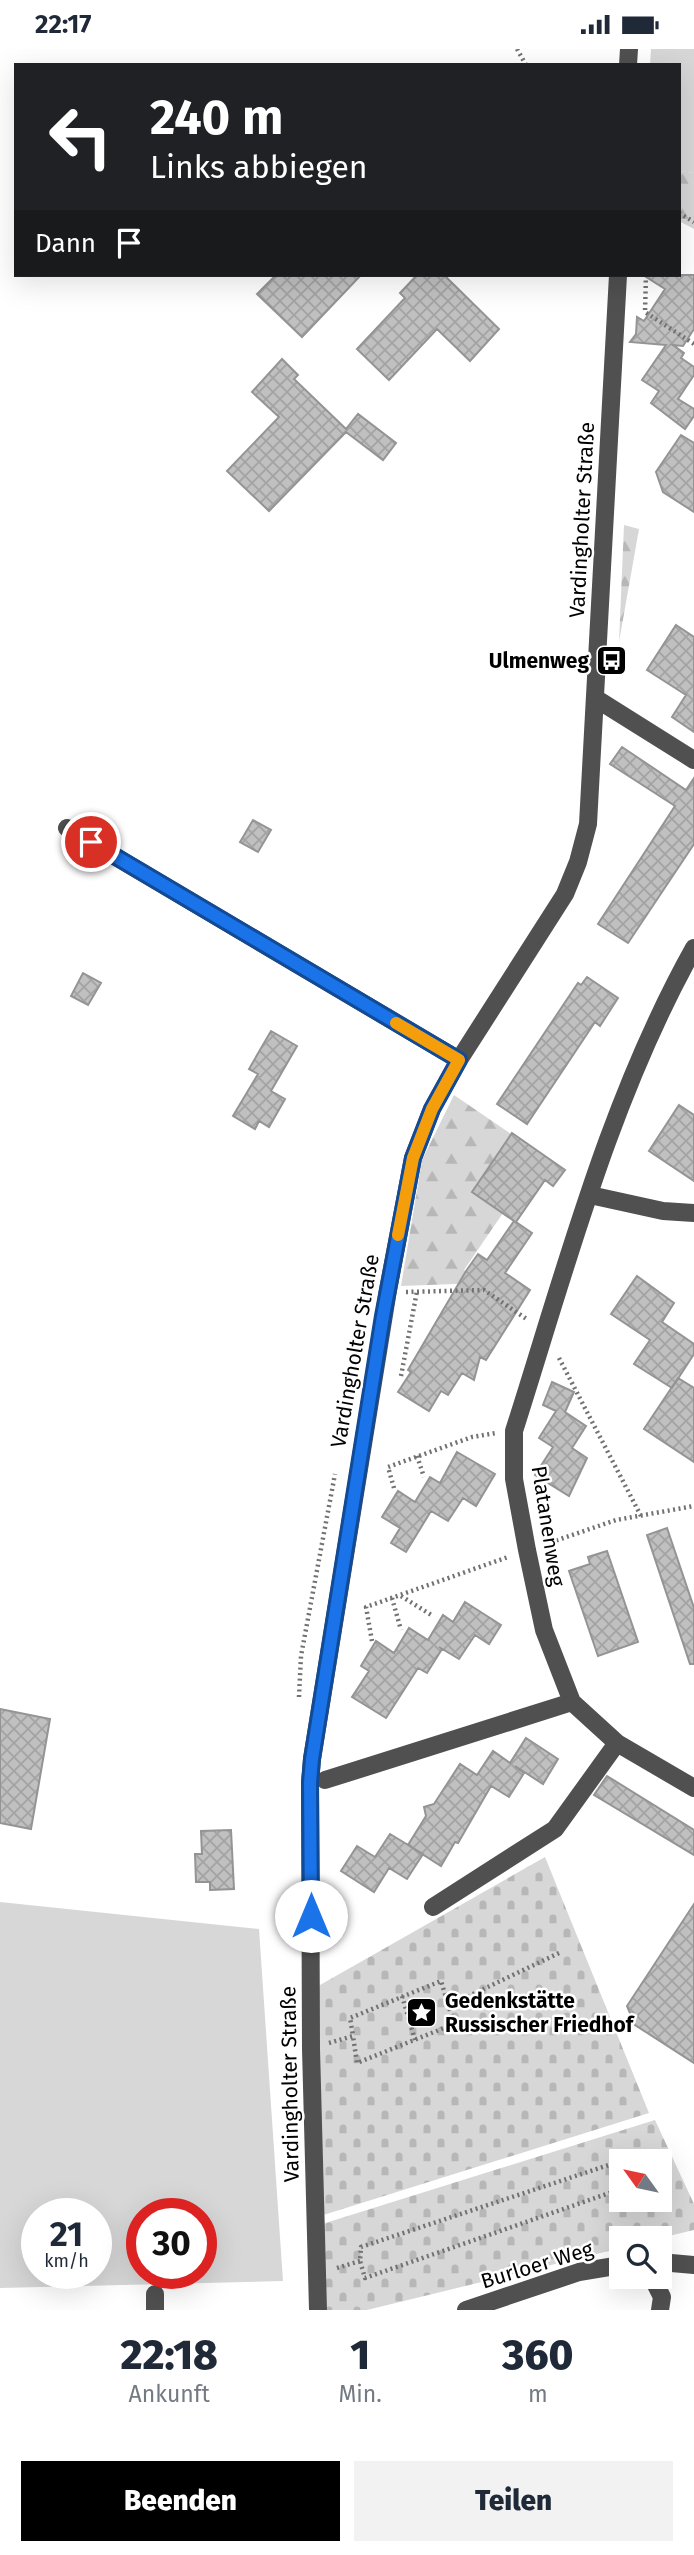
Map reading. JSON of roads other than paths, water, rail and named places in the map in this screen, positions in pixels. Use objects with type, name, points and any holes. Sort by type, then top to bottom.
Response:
[{"type":"street","name":"Vardingholter Straße","points":[[318,2310],[312,2049],[311,1771],[388,1290],[413,1158],[432,1109],[459,1060],[565,894],[578,862],[588,824],[618,277]]},
{"type":"street","points":[[595,698],[694,760]]},
{"type":"street","points":[[67,828],[459,1060]]},
{"type":"street","name":"Platanenweg","points":[[694,948],[647,1040],[616,1115],[514,1431],[514,1479],[544,1630],[572,1702],[617,1743],[694,1788]]},
{"type":"street","points":[[590,1195],[663,1211],[694,1213]]},
{"type":"street","points":[[325,1780],[572,1702]]},
{"type":"street","points":[[433,1907],[555,1829],[617,1743]]},
{"type":"street","points":[[672,2261],[691,2259]]},
{"type":"street","name":"Burloer Weg","points":[[466,2310],[579,2272],[609,2267]]},
{"type":"street","points":[[658,2289],[662,2297],[660,2310]]},
{"type":"place","name":"Ulmenweg","points":[[612,661]]},
{"type":"place","name":"Gedenkstätte Russischer Friedhof","points":[[422,2013]]}]
